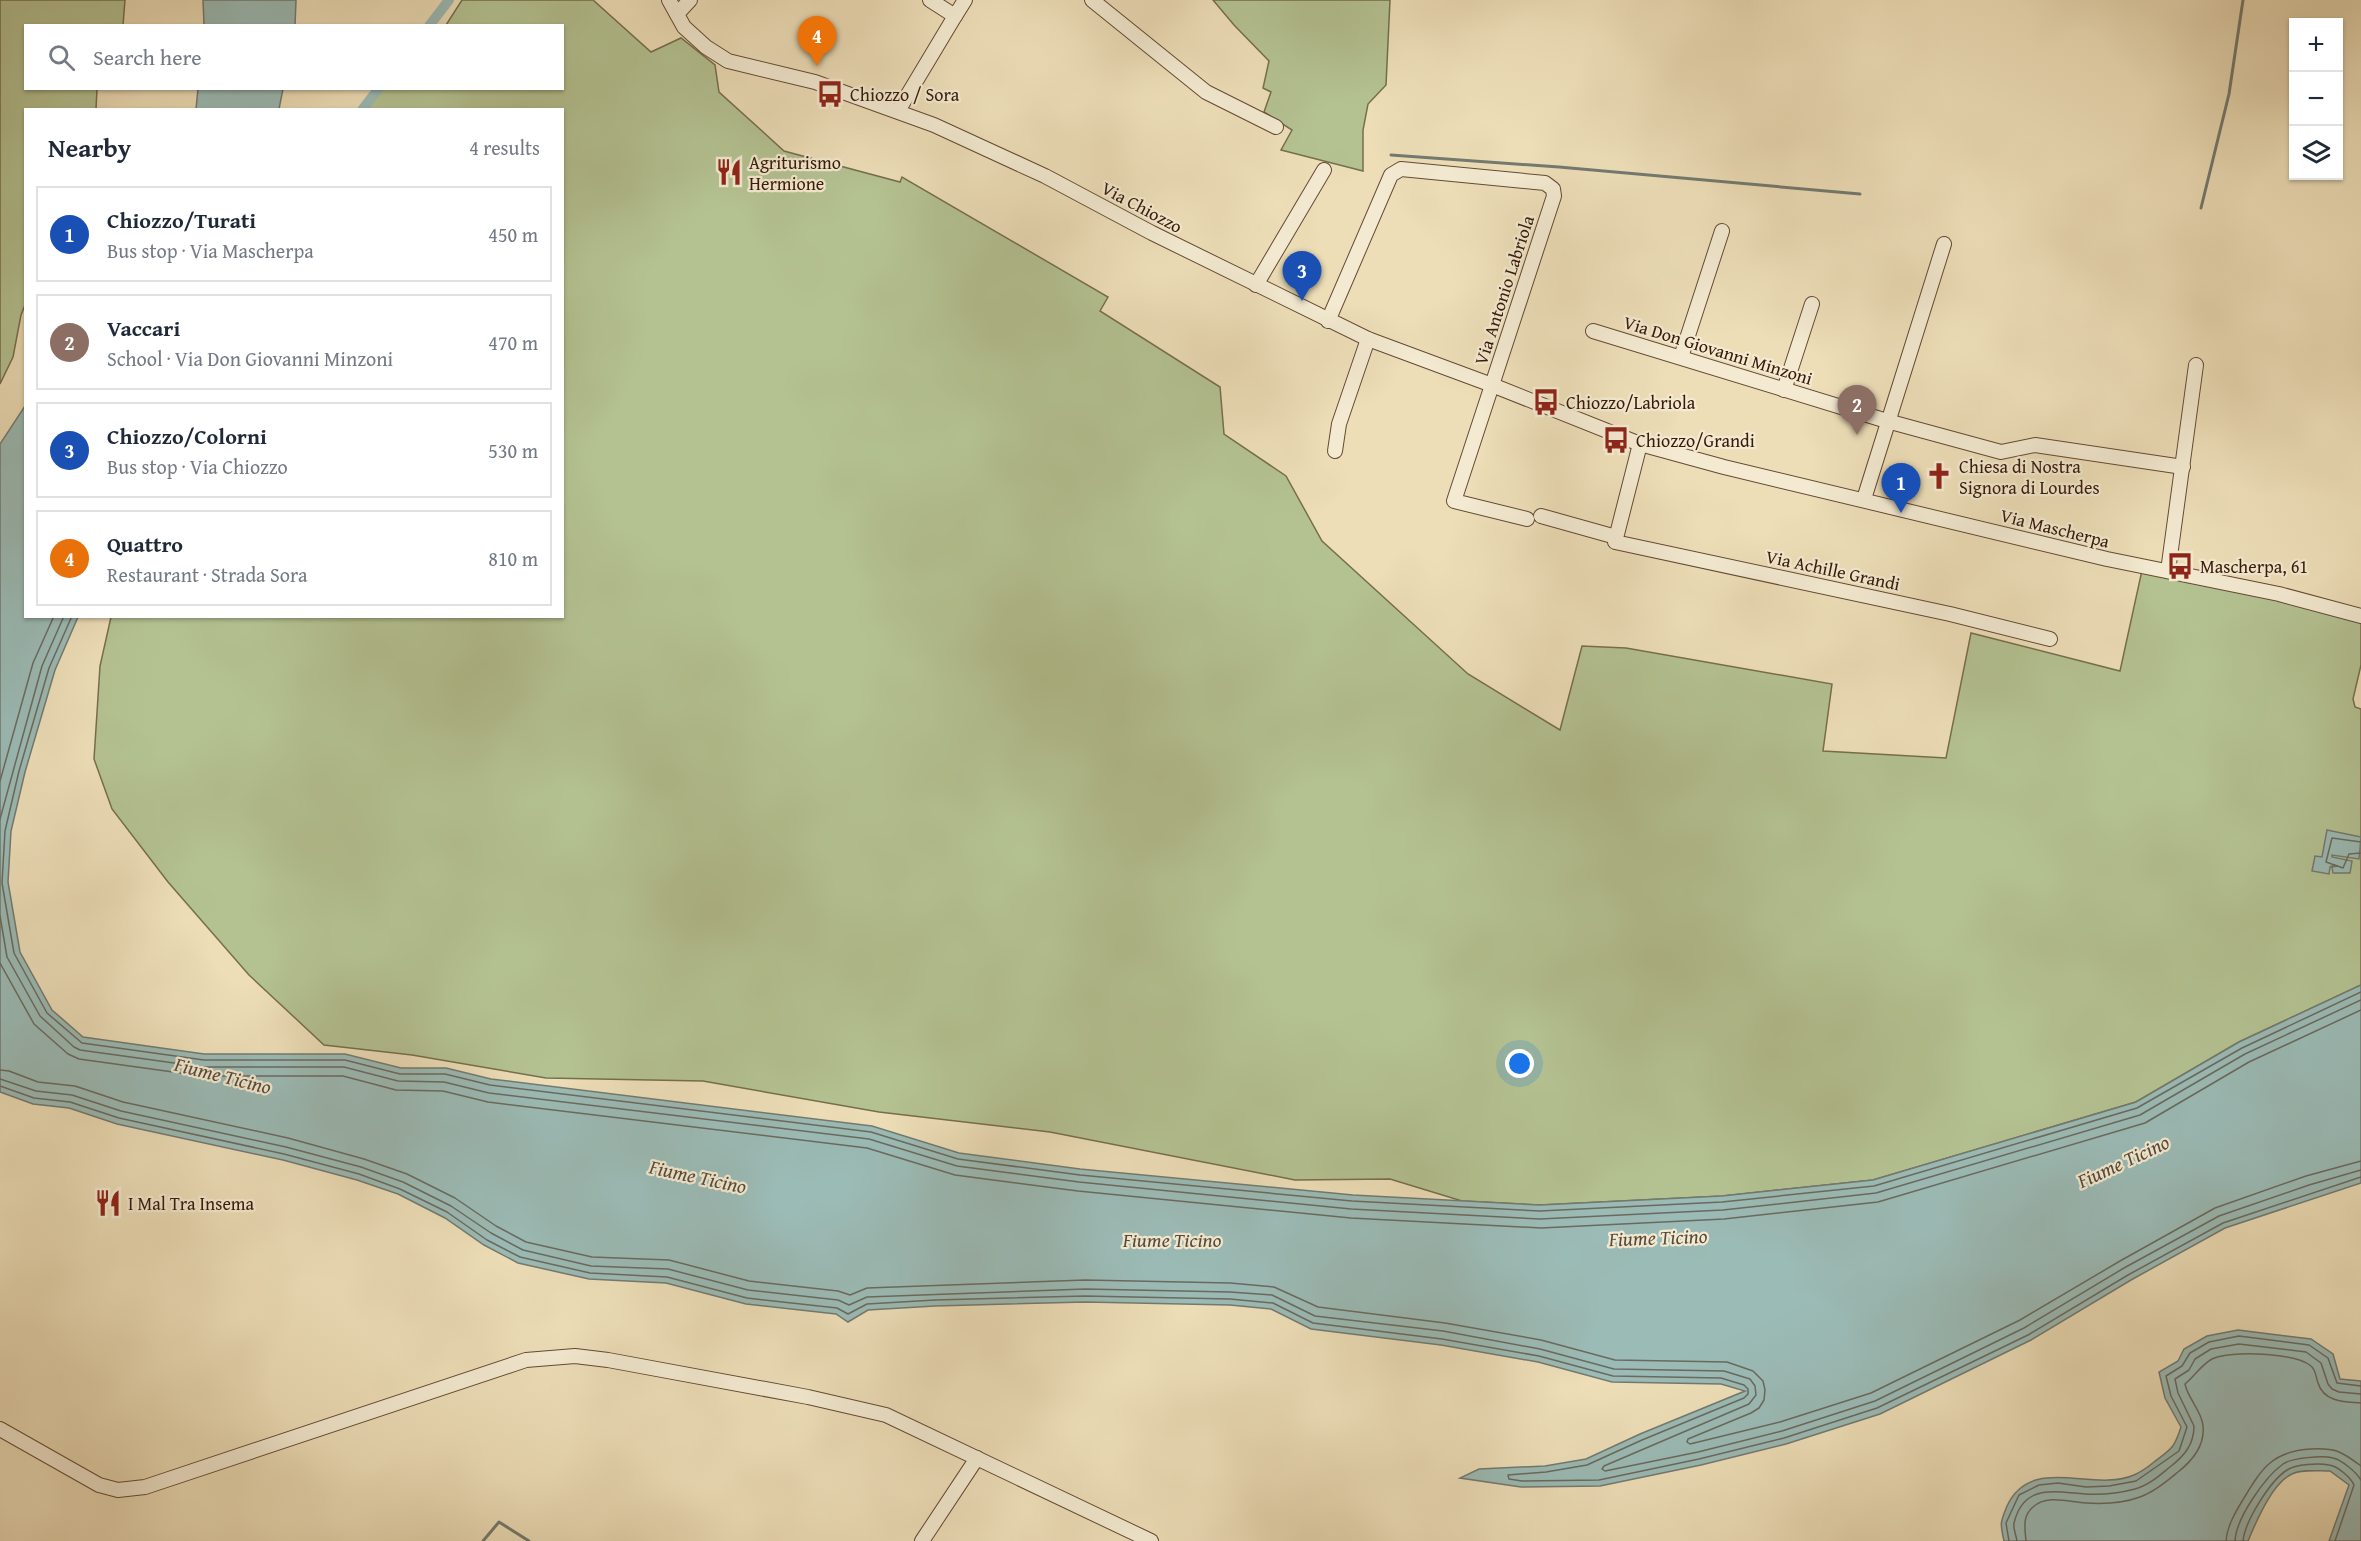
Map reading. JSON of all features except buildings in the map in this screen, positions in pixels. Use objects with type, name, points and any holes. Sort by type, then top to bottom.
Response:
[{"type":"street","name":"Via Chiozzo","points":[[669,0],[684,27],[706,47],[728,61],[815,82],[937,126],[1045,176],[1256,285],[1368,339],[1641,444],[1724,467],[1864,499]]},
{"type":"street","points":[[677,14],[690,0]]},
{"type":"street","points":[[930,0],[955,16]]},
{"type":"street","points":[[898,111],[965,0]]},
{"type":"street","points":[[1092,0],[1206,92],[1276,127]]},
{"type":"street","name":"Via Antonio Labriola","points":[[1328,321],[1384,186],[1391,175],[1401,169],[1545,183],[1553,189],[1554,196],[1492,385]]},
{"type":"street","points":[[1256,285],[1324,170]]},
{"type":"street","points":[[1681,357],[1722,231]]},
{"type":"street","points":[[1864,499],[1944,244]]},
{"type":"street","points":[[1784,390],[1812,304]]},
{"type":"street","name":"Via Don Giovanni Minzoni","points":[[1593,331],[1887,421],[2001,452],[2035,445],[2183,467]]},
{"type":"street","points":[[1335,451],[1339,424],[1368,339]]},
{"type":"street","points":[[2168,572],[2196,365]]},
{"type":"street","name":"Via Achille Grandi","points":[[1492,385],[1454,501],[1616,537],[1615,542],[1950,614],[2050,639]]},
{"type":"street","points":[[1616,537],[1641,444]]},
{"type":"street","name":"Via Mascherpa","points":[[1864,499],[2107,559],[2279,594],[2361,616]]},
{"type":"street","points":[[0,1429],[99,1485],[118,1490],[145,1487],[526,1360],[575,1356],[608,1360],[854,1406],[886,1415],[1151,1541]]},
{"type":"street","points":[[922,1541],[977,1458]]},
{"type":"green space","points":[[0,0],[125,0],[123,24],[24,24],[24,90],[97,90],[96,108],[24,108],[24,308],[13,357],[0,384]]},
{"type":"green space","points":[[462,0],[593,0],[651,52],[681,38],[715,65],[719,92],[784,151],[900,182],[902,177],[1108,297],[1100,311],[1220,387],[1224,434],[1286,476],[1322,541],[1468,674],[1560,730],[1582,646],[1626,648],[1832,684],[1823,751],[1946,758],[1971,633],[2120,671],[2144,561],[2244,580],[2361,609],[2361,665],[2353,699],[2355,707],[2361,709],[2361,985],[2239,1042],[2136,1102],[1873,1180],[1722,1196],[1540,1205],[1462,1201],[1390,1179],[1295,1180],[1050,1132],[879,1112],[703,1081],[546,1078],[412,1055],[324,1045],[249,975],[168,882],[112,809],[94,759],[100,666],[111,618],[564,618],[564,108],[365,108],[381,90],[564,90],[564,24],[447,24]]},
{"type":"green space","points":[[1213,0],[1390,0],[1386,85],[1368,104],[1363,130],[1363,171],[1281,150],[1292,130],[1264,112],[1271,92],[1263,88],[1269,61]]},
{"type":"water","points":[[203,0],[296,0],[295,24],[204,24]]},
{"type":"water","points":[[198,90],[283,90],[279,108],[196,108]]},
{"type":"water","name":"Fiume Ticino","points":[[24,408],[24,618],[78,618],[55,670],[25,772],[11,831],[8,882],[20,952],[52,1010],[83,1037],[204,1054],[345,1054],[401,1068],[446,1068],[491,1079],[872,1126],[959,1153],[1080,1169],[1353,1195],[1540,1205],[1722,1196],[1873,1180],[2136,1102],[2239,1042],[2361,985],[2361,1183],[2225,1228],[2131,1280],[2031,1340],[1880,1414],[1786,1444],[1600,1486],[1521,1487],[1460,1478],[1479,1469],[1545,1466],[1586,1459],[1745,1391],[1721,1384],[1612,1382],[1538,1362],[1441,1345],[1311,1329],[1271,1309],[1230,1305],[1085,1302],[935,1306],[868,1310],[848,1322],[836,1314],[746,1304],[666,1283],[589,1279],[518,1263],[484,1245],[445,1218],[398,1194],[357,1180],[283,1160],[117,1124],[69,1108],[33,1104],[0,1092],[0,444]]},
{"type":"water","points":[[2327,830],[2361,837],[2359,859],[2332,855],[2332,857],[2352,861],[2350,873],[2333,873],[2332,867],[2338,866],[2334,865],[2330,867],[2329,874],[2312,871],[2315,856],[2322,857]]},
{"type":"water","points":[[2238,1330],[2311,1339],[2333,1354],[2340,1379],[2361,1381],[2361,1541],[2329,1541],[2349,1485],[2330,1471],[2300,1471],[2285,1479],[2271,1494],[2248,1541],[2004,1541],[2001,1523],[2007,1506],[2018,1490],[2031,1482],[2047,1478],[2117,1479],[2134,1475],[2168,1451],[2174,1444],[2181,1427],[2165,1398],[2159,1372],[2178,1361],[2184,1349],[2207,1336]]},
{"type":"waterway","points":[[431,24],[449,0]]},
{"type":"waterway","points":[[2201,208],[2229,94],[2243,0]]},
{"type":"waterway","points":[[364,108],[377,90]]},
{"type":"waterway","points":[[1391,155],[1559,167],[1860,194]]},
{"type":"waterway","points":[[483,1541],[499,1522],[529,1541]]},
{"type":"place","name":"Quattro","points":[[817,66]]},
{"type":"place","name":"Chiozzo / Sora","points":[[830,94]]},
{"type":"place","name":"Agriturismo Hermione","points":[[729,172]]},
{"type":"place","name":"Chiozzo/Colorni","points":[[1302,301]]},
{"type":"place","name":"Chiozzo/Labriola","points":[[1546,402]]},
{"type":"place","name":"Vaccari","points":[[1857,435]]},
{"type":"place","name":"Chiozzo/Grandi","points":[[1616,440]]},
{"type":"place","name":"Chiesa di Nostra Signora di Lourdes","points":[[1939,476]]},
{"type":"place","name":"Chiozzo/Turati","points":[[1901,513]]},
{"type":"place","name":"Mascherpa, 61","points":[[2180,566]]},
{"type":"place","name":"I Mal Tra Insema","points":[[108,1203]]}]
